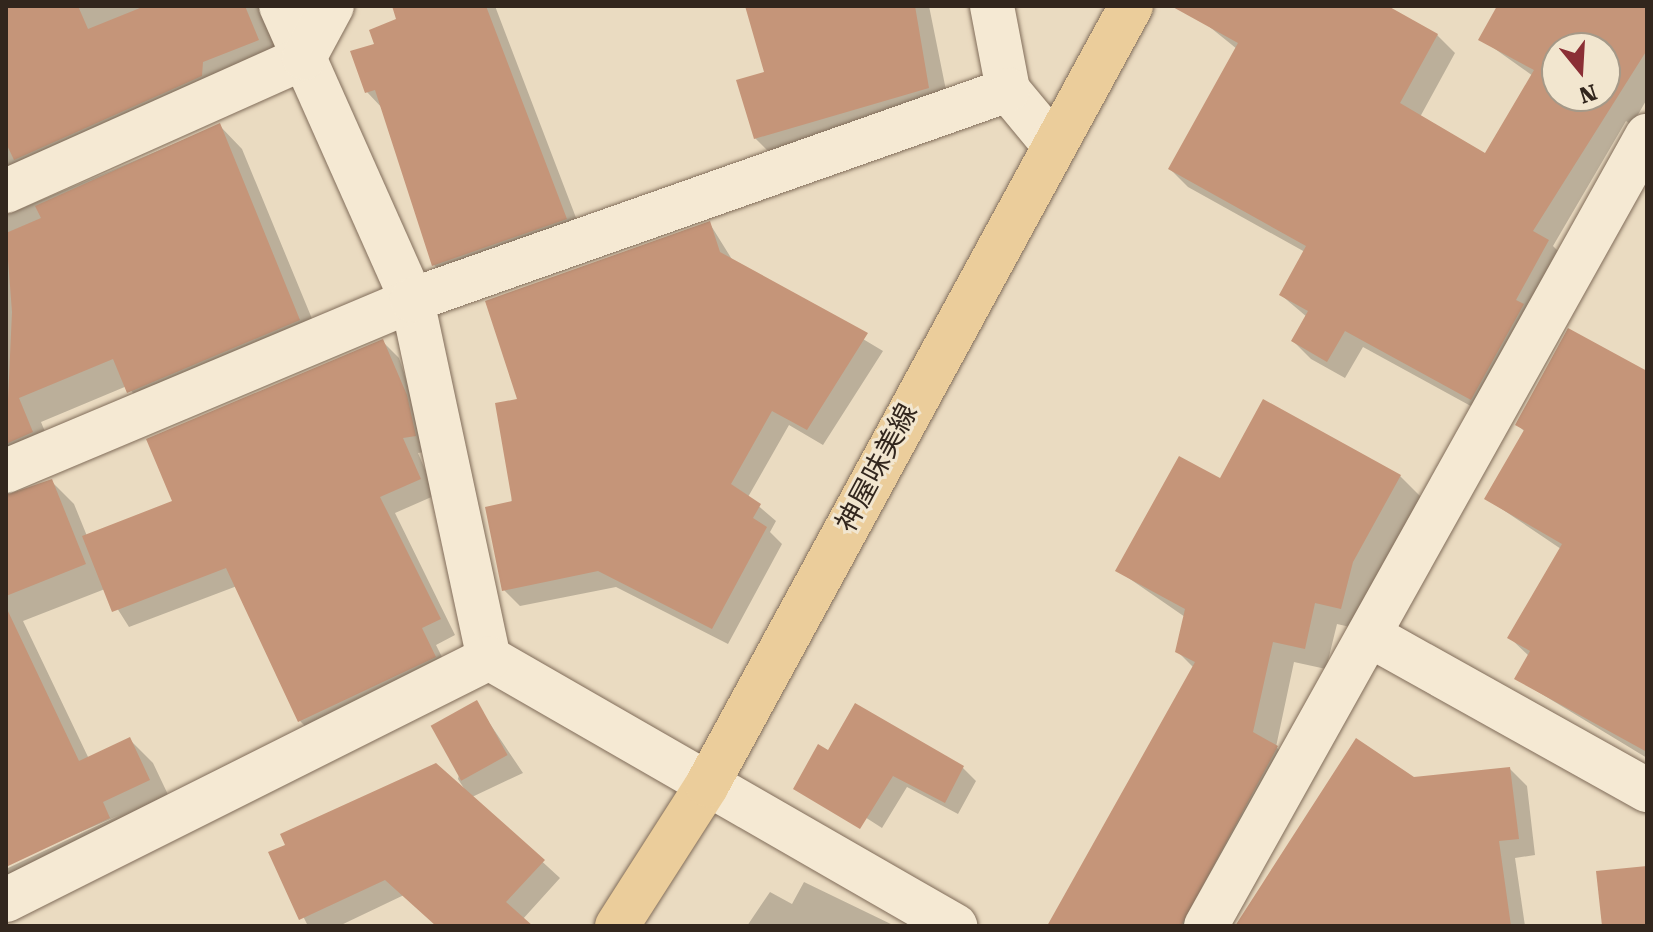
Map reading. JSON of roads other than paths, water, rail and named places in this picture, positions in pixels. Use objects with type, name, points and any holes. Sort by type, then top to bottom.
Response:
[{"type":"main road","name":"神屋味美線","points":[[617,926],[707,785],[1052,143],[1131,6]]},
{"type":"street","points":[[281,6],[412,300],[489,658],[955,926]]},
{"type":"street","points":[[6,191],[304,58],[332,6]]},
{"type":"street","points":[[992,6],[1008,90],[1052,143]]},
{"type":"street","points":[[6,471],[412,300],[1008,90]]},
{"type":"street","points":[[1206,926],[1371,636],[1647,136]]},
{"type":"street","points":[[1371,636],[1647,790]]},
{"type":"street","points":[[6,900],[489,658]]}]
